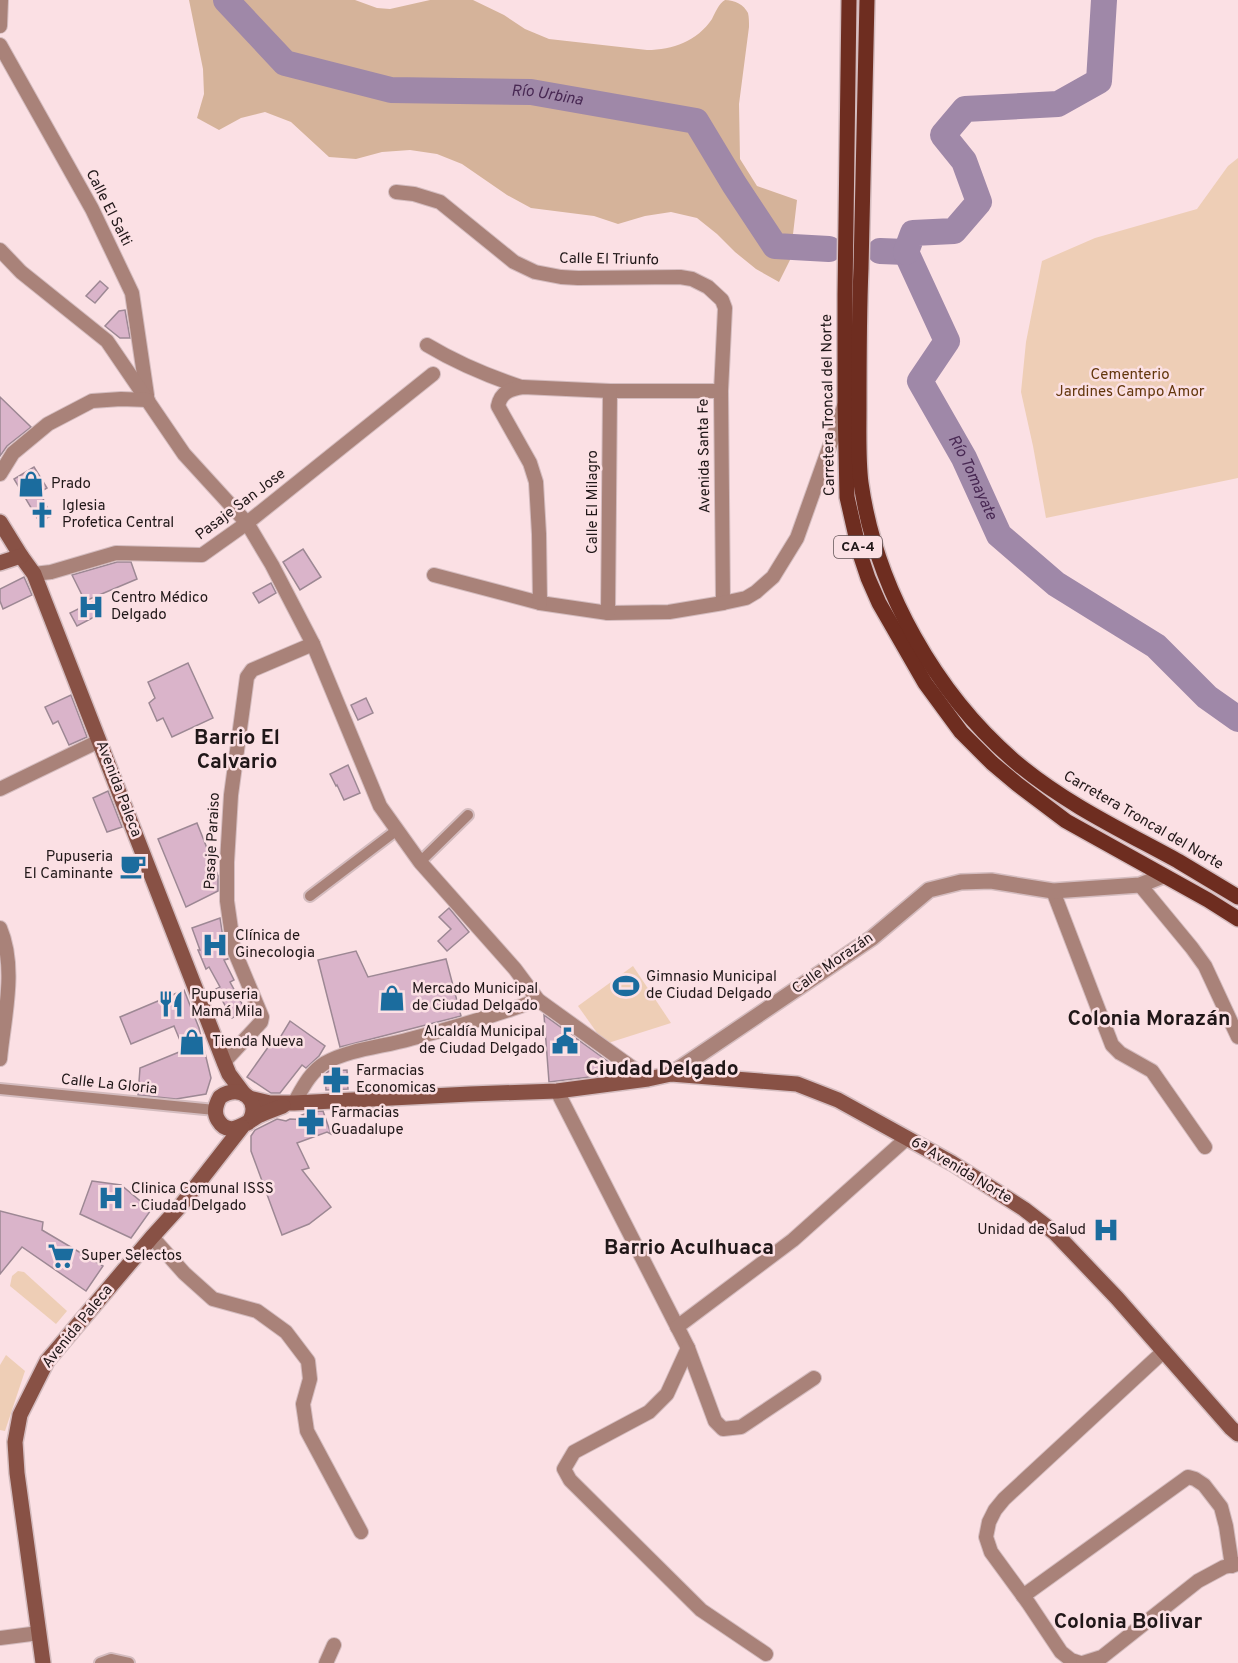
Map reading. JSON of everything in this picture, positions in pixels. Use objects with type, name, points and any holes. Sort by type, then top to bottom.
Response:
[{"type":"main road","name":"Carretera Troncal del Norte","points":[[849,0],[845,295],[847,497],[860,554],[879,603],[925,683],[961,732],[993,764],[1066,821],[1238,919]]},
{"type":"main road","name":"Carretera Troncal del Norte","points":[[867,0],[859,332],[859,455],[861,483],[869,523],[892,591],[920,645],[950,690],[984,732],[1017,764],[1065,798],[1238,897]]},
{"type":"main road","name":"Avenida Paleca","points":[[0,522],[34,574],[224,1062],[233,1080],[247,1096]]},
{"type":"main road","points":[[0,563],[21,556]]},
{"type":"main road","name":"Avenida Paleca","points":[[223,1095],[226,1077],[224,1062]]},
{"type":"main road","name":"Calle Morazán","points":[[247,1096],[270,1103],[294,1103],[556,1091],[671,1074]]},
{"type":"main road","name":"6ª Avenida Norte","points":[[671,1074],[797,1084],[838,1100],[961,1169],[1024,1209],[1055,1233],[1117,1298],[1238,1434]]},
{"type":"main road","points":[[233,1091],[247,1096],[253,1110],[252,1116],[245,1125],[232,1129],[226,1127],[217,1115],[218,1101],[223,1095],[233,1091]]},
{"type":"main road","name":"Calle Morazán","points":[[245,1125],[274,1109],[294,1103]]},
{"type":"main road","name":"Avenida Paleca","points":[[213,1163],[220,1143],[221,1129],[217,1115]]},
{"type":"main road","name":"Avenida Paleca","points":[[43,1663],[17,1473],[15,1442],[20,1415],[47,1361],[182,1204],[245,1125]]},
{"type":"street","points":[[0,26],[1,0]]},
{"type":"street","name":"Calle El Salti","points":[[0,45],[92,209],[132,293],[148,400]]},
{"type":"street","name":"Calle El Triunfo","points":[[396,192],[414,194],[440,202],[514,262],[535,272],[578,278],[680,277],[692,279],[708,286],[722,300],[725,308]]},
{"type":"street","points":[[0,250],[21,272],[107,341],[184,454],[247,523],[272,565],[313,644],[380,806],[420,862],[515,969],[538,1000],[648,1079]]},
{"type":"street","name":"Avenida Santa Fe","points":[[723,603],[721,392],[725,308]]},
{"type":"street","points":[[427,345],[472,368],[523,387]]},
{"type":"street","name":"Pasaje San Jose","points":[[34,574],[51,572],[116,554],[202,555],[247,523],[433,374]]},
{"type":"street","points":[[540,603],[540,534],[536,482],[530,463],[498,406],[506,392],[523,387],[610,391],[721,392]]},
{"type":"street","name":"Calle El Milagro","points":[[608,614],[610,391]]},
{"type":"street","points":[[0,474],[13,453],[48,424],[92,401],[148,400]]},
{"type":"street","points":[[434,575],[540,603],[608,614],[669,612],[746,598],[770,580],[781,566],[799,534],[845,404]]},
{"type":"street","name":"Pasaje Paraiso","points":[[224,1062],[261,1022],[262,1017],[234,950],[227,901],[231,795],[247,676],[252,669],[313,644]]},
{"type":"street","points":[[0,789],[99,741]]},
{"type":"street","points":[[420,862],[468,815]]},
{"type":"street","points":[[310,896],[397,830]]},
{"type":"street","name":"Calle Morazán","points":[[671,1074],[872,938],[929,890],[961,882],[991,881],[1053,891],[1140,885],[1163,876]]},
{"type":"street","points":[[1140,885],[1205,966],[1238,1037]]},
{"type":"street","points":[[1053,891],[1112,1045],[1120,1053],[1152,1071],[1205,1147]]},
{"type":"street","points":[[0,928],[8,951],[9,974],[0,1059]]},
{"type":"street","points":[[294,1103],[310,1076],[323,1064],[342,1056],[494,1016],[538,1000]]},
{"type":"street","name":"Calle La Gloria","points":[[0,1089],[217,1115]]},
{"type":"street","points":[[556,1091],[688,1348],[715,1421],[723,1429],[741,1427],[814,1378]]},
{"type":"street","points":[[677,1327],[793,1240],[907,1138]]},
{"type":"street","points":[[152,1237],[184,1273],[213,1299],[257,1311],[286,1332],[308,1361],[310,1378],[303,1404],[307,1431],[361,1532]]},
{"type":"street","points":[[688,1348],[667,1394],[649,1412],[574,1452],[564,1468],[570,1480],[700,1610],[766,1654]]},
{"type":"street","points":[[1023,1596],[1188,1477],[1204,1485],[1221,1508],[1235,1565],[1224,1567],[1198,1581],[1102,1658],[1081,1663],[1071,1660],[1061,1652],[991,1552],[986,1537],[989,1522],[995,1510],[1012,1491],[1164,1350]]},
{"type":"street","points":[[0,1638],[39,1633]]},
{"type":"street","points":[[326,1663],[334,1645]]},
{"type":"street","points":[[100,1663],[111,1659],[129,1663]]},
{"type":"green space","name":"Cementerio Jardines Campo Amor","points":[[1238,158],[1238,478],[1046,518],[1021,392],[1026,342],[1042,261],[1095,238],[1197,209],[1228,166]]},
{"type":"green space","name":"Gimnasio Municipal de Ciudad Delgado","points":[[633,966],[671,1023],[605,1044],[578,1006]]},
{"type":"green space","points":[[18,1271],[24,1272],[67,1311],[56,1324],[10,1286],[12,1276]]},
{"type":"green space","points":[[6,1355],[25,1371],[5,1431],[0,1430],[0,1365]]},
{"type":"shaded area","points":[[189,0],[355,0],[377,8],[390,9],[430,0],[473,0],[504,15],[525,29],[549,39],[647,50],[657,50],[684,43],[706,27],[723,1],[736,2],[746,10],[749,21],[739,104],[740,159],[757,186],[797,200],[790,260],[779,282],[756,269],[697,218],[671,212],[645,216],[618,224],[594,216],[531,208],[507,195],[462,164],[437,154],[410,150],[382,152],[356,159],[329,157],[291,122],[265,112],[241,118],[219,130],[197,118],[204,94],[203,69]]},
{"type":"building","points":[[100,281],[108,288],[95,303],[86,296]]},
{"type":"building","points":[[125,310],[130,338],[120,338],[105,326],[119,311]]},
{"type":"building","points":[[0,397],[31,427],[7,446],[0,456]]},
{"type":"building","name":"Prado","points":[[34,467],[47,488],[40,492],[51,516],[39,521],[14,479]]},
{"type":"building","points":[[303,549],[321,577],[300,590],[283,562]]},
{"type":"building","points":[[117,562],[131,562],[137,579],[85,601],[72,575]]},
{"type":"building","points":[[24,577],[32,595],[3,609],[0,589]]},
{"type":"building","points":[[271,583],[276,593],[259,603],[253,593]]},
{"type":"building","name":"Centro Médico Delgado","points":[[96,600],[102,613],[77,626],[70,613]]},
{"type":"building","points":[[188,663],[213,718],[172,737],[163,718],[157,721],[149,703],[155,698],[148,682]]},
{"type":"building","points":[[71,695],[87,737],[69,745],[58,721],[53,724],[45,707]]},
{"type":"building","points":[[366,698],[373,713],[358,720],[351,705]]},
{"type":"building","points":[[348,765],[360,793],[344,800],[330,774]]},
{"type":"building","points":[[108,791],[122,827],[107,832],[93,798]]},
{"type":"building","points":[[197,823],[218,876],[218,891],[186,907],[158,839]]},
{"type":"building","points":[[449,908],[469,932],[447,951],[438,941],[451,929],[439,917]]},
{"type":"building","points":[[220,918],[228,959],[224,960],[234,980],[230,982],[246,1011],[232,1018],[216,989],[220,987],[209,967],[206,969],[192,928]]},
{"type":"building","name":"Mercado Municipal de Ciudad Delgado","points":[[356,951],[368,977],[446,959],[461,1016],[340,1047],[318,960]]},
{"type":"building","points":[[184,990],[199,1028],[211,1078],[206,1094],[176,1099],[138,1095],[140,1068],[184,1050],[174,1026],[131,1044],[120,1017]]},
{"type":"building","name":"Alcaldía Municipal de Ciudad Delgado","points":[[544,1015],[606,1060],[622,1073],[549,1082]]},
{"type":"building","points":[[290,1021],[325,1046],[319,1056],[306,1068],[302,1065],[280,1093],[271,1093],[247,1077],[271,1043],[275,1046]]},
{"type":"building","name":"Farmacias Economicas","points":[[347,1070],[348,1089],[326,1090],[325,1074],[329,1071]]},
{"type":"building","points":[[323,1111],[331,1134],[327,1132],[297,1143],[309,1168],[302,1170],[331,1207],[309,1224],[282,1235],[251,1151],[251,1136],[255,1130],[277,1119],[310,1120],[302,1115]]},
{"type":"building","name":"Clinica Comunal ISSS - Ciudad Delgado","points":[[92,1181],[121,1185],[151,1210],[131,1238],[80,1214]]},
{"type":"building","name":"Super Selectos","points":[[0,1211],[43,1222],[42,1230],[103,1266],[86,1291],[22,1247],[0,1274]]},
{"type":"waterway","name":"Río Urbina","points":[[226,0],[285,63],[391,90],[531,92],[696,121],[775,246],[829,249]]},
{"type":"waterway","points":[[906,252],[913,233],[954,231],[979,202],[964,161],[943,135],[965,109],[1058,104],[1099,81],[1104,0]]},
{"type":"waterway","name":"Río Urbina","points":[[880,251],[906,252]]},
{"type":"waterway","name":"Río Tomayate","points":[[906,252],[947,341],[920,381],[964,458],[999,535],[1056,584],[1156,646],[1207,697],[1238,719]]},
{"type":"place","name":"Prado","points":[[31,484]]},
{"type":"place","name":"Iglesia Profetica Central","points":[[42,515]]},
{"type":"place","name":"Centro Médico Delgado","points":[[91,607]]},
{"type":"place","name":"Pupuseria El Caminante","points":[[133,866]]},
{"type":"place","name":"Clínica de Ginecologia","points":[[215,945]]},
{"type":"place","name":"Gimnasio Municipal de Ciudad Delgado","points":[[626,986]]},
{"type":"place","name":"Mercado Municipal de Ciudad Delgado","points":[[392,998]]},
{"type":"place","name":"Pupuseria Mamá Mila","points":[[171,1004]]},
{"type":"place","name":"Alcaldía Municipal de Ciudad Delgado","points":[[565,1041]]},
{"type":"place","name":"Tienda Nueva","points":[[192,1042]]},
{"type":"place","name":"Farmacias Economicas","points":[[336,1080]]},
{"type":"place","name":"Farmacias Guadalupe","points":[[311,1122]]},
{"type":"place","name":"Clinica Comunal ISSS - Ciudad Delgado","points":[[111,1198]]},
{"type":"place","name":"Unidad de Salud","points":[[1106,1230]]},
{"type":"place","name":"Super Selectos","points":[[61,1256]]},
{"type":"district","name":"Barrio El Calvario","points":[[237,750]]},
{"type":"district","name":"Colonia Morazán","points":[[1149,1019]]},
{"type":"district","name":"Ciudad Delgado","points":[[662,1069]]},
{"type":"district","name":"Barrio Aculhuaca","points":[[689,1248]]},
{"type":"district","name":"Colonia Bolivar","points":[[1128,1622]]}]
